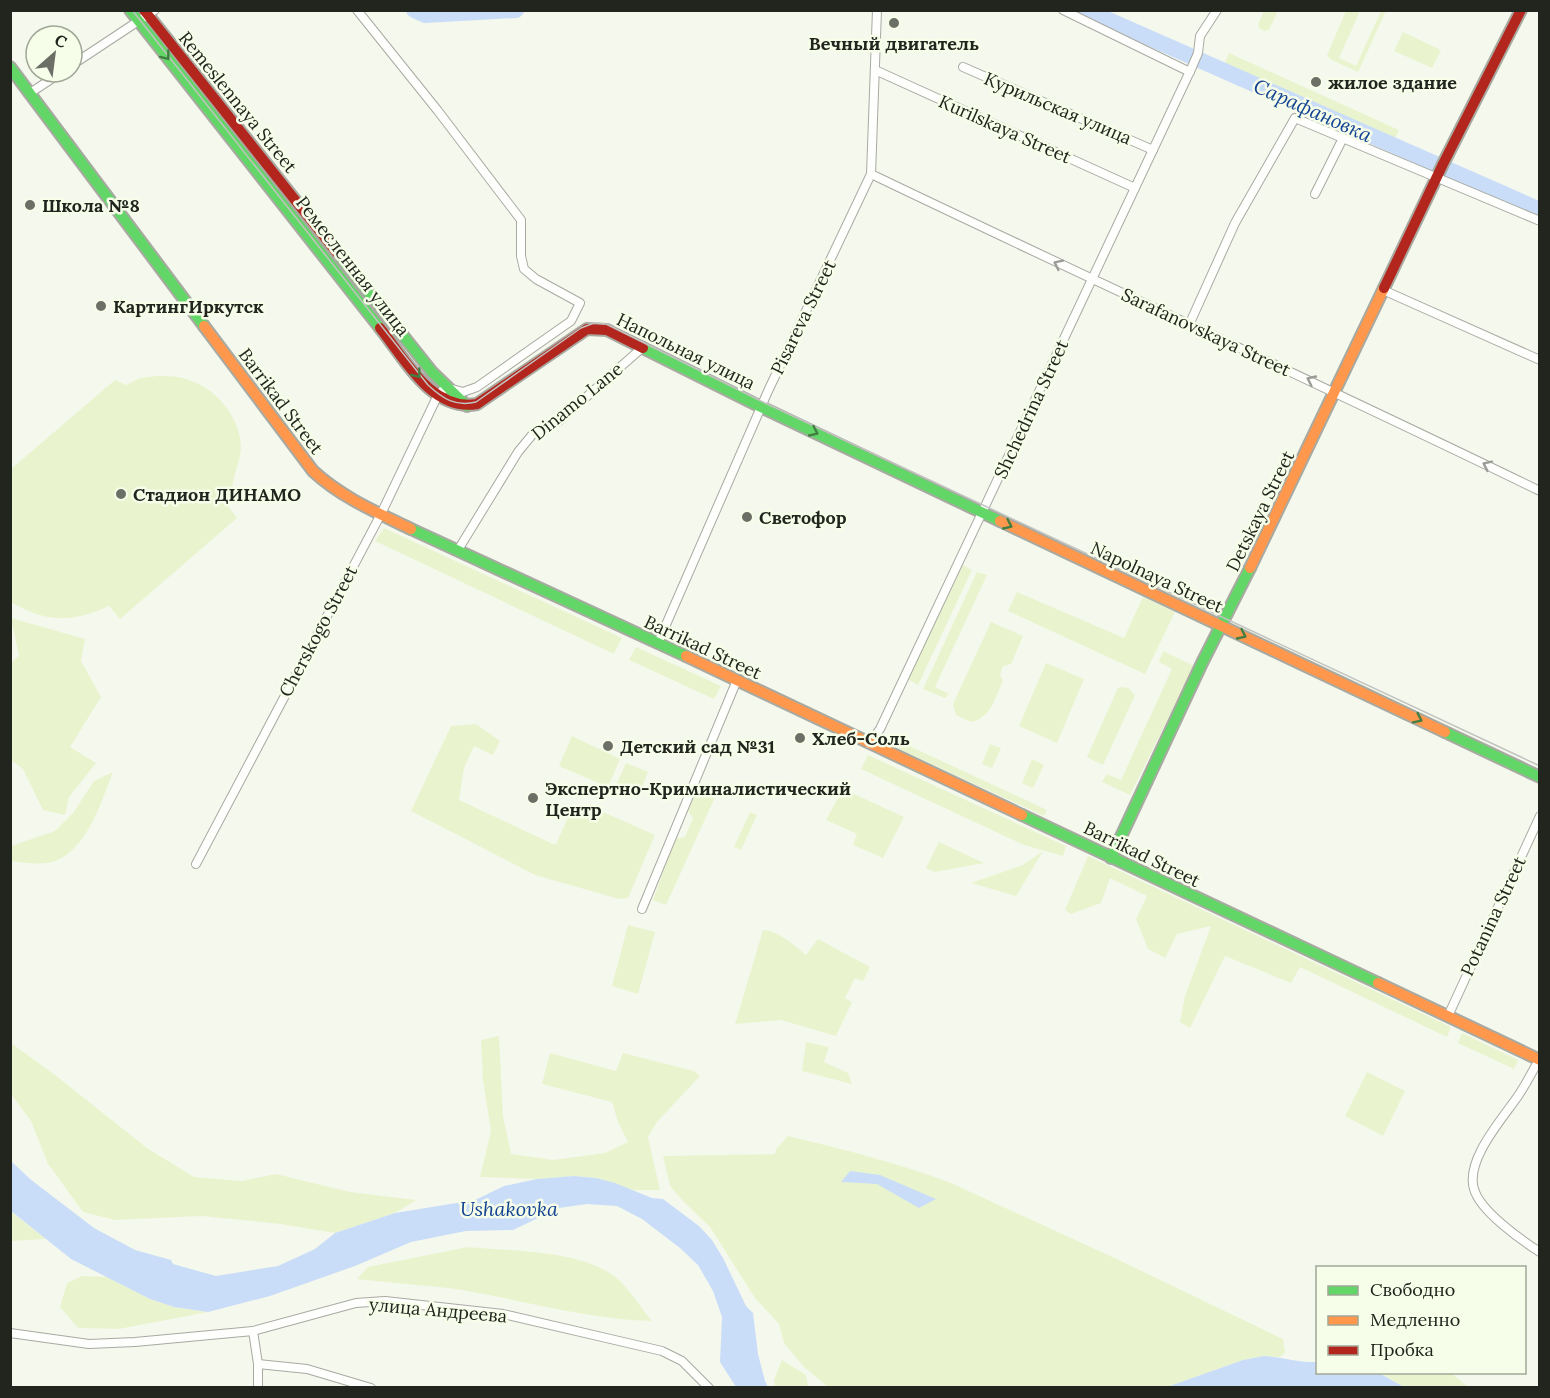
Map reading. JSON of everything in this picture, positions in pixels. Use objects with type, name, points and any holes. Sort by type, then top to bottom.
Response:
[{"type":"street","name":"Ремесленная улица","points":[[130,10],[146,14],[427,387],[438,397],[457,406],[467,406]]},
{"type":"street","points":[[357,10],[521,220],[521,256],[524,268],[536,279],[580,303],[571,321],[477,387],[463,392],[446,387]]},
{"type":"street","name":"Pisareva Street","points":[[658,643],[761,407],[872,174],[877,10]]},
{"type":"street","points":[[1063,10],[1191,70]]},
{"type":"street","name":"Shchedrina Street","points":[[869,744],[880,729],[1154,150],[1198,53],[1200,36],[1217,10]]},
{"type":"street","name":"Detskaya Street","points":[[1111,858],[1436,177],[1521,10]]},
{"type":"street","points":[[84,58],[146,14]]},
{"type":"street","name":"Remeslennaya Street","points":[[146,14],[446,387],[467,406]]},
{"type":"street","name":"Barrikad Street","points":[[10,67],[313,471],[335,490],[381,514],[1539,1060]]},
{"type":"street","name":"Курильская улица","points":[[963,67],[1154,150]]},
{"type":"street","name":"Kurilskaya Street","points":[[875,70],[1136,188]]},
{"type":"street","points":[[30,93],[44,84]]},
{"type":"street","points":[[1189,325],[1235,223],[1295,118],[1539,221]]},
{"type":"street","points":[[1315,194],[1343,138]]},
{"type":"street","name":"Sarafanovskaya Street","points":[[872,174],[1092,280],[1335,391],[1539,491]]},
{"type":"street","points":[[1383,290],[1539,360]]},
{"type":"street","name":"Напольная улица","points":[[467,406],[486,399],[587,328],[595,328],[607,330],[761,407]]},
{"type":"street","name":"Dinamo Lane","points":[[458,550],[518,452],[532,435],[559,421],[643,348]]},
{"type":"street","name":"Cherskogo Street","points":[[196,864],[381,514],[430,408],[446,387]]},
{"type":"street","name":"Napolnaya Street","points":[[761,407],[1539,777]]},
{"type":"street","points":[[642,909],[737,680]]},
{"type":"street","name":"Potanina Street","points":[[1448,1016],[1539,816]]},
{"type":"street","points":[[1539,1060],[1518,1096],[1496,1126],[1480,1156],[1472,1179],[1479,1201],[1519,1239],[1539,1252]]},
{"type":"street","name":"улица Андреева","points":[[10,1333],[89,1344],[253,1331],[371,1301],[503,1314],[662,1351],[682,1360],[709,1388]]},
{"type":"street","points":[[253,1331],[258,1364],[258,1388]]},
{"type":"street","points":[[258,1364],[307,1369],[371,1388]]},
{"type":"green space","points":[[1264,11],[1278,11],[1269,30],[1264,31],[1259,28],[1258,24]]},
{"type":"green space","points":[[1346,11],[1360,11],[1339,58],[1356,66],[1381,11],[1386,11],[1358,72],[1330,59],[1327,55]]},
{"type":"green space","points":[[1403,32],[1441,50],[1432,68],[1394,51]]},
{"type":"green space","points":[[1229,53],[1399,130],[1393,142],[1222,70]]},
{"type":"green space","name":"Стадион ДИНАМО","points":[[157,376],[181,378],[199,384],[217,397],[231,415],[240,435],[241,446],[233,486],[234,500],[228,506],[237,518],[120,619],[109,606],[83,616],[59,618],[36,614],[11,602],[11,469],[115,380],[126,385],[140,378]]},
{"type":"green space","points":[[384,528],[622,638],[614,654],[375,541]]},
{"type":"green space","points":[[963,565],[972,570],[918,685],[909,680],[909,675]]},
{"type":"green space","points":[[977,572],[987,575],[935,687],[949,694],[945,698],[923,689]]},
{"type":"green space","points":[[1017,592],[1124,638],[1143,597],[1175,612],[1145,674],[1008,611]]},
{"type":"green space","points":[[11,618],[85,639],[81,661],[101,697],[70,747],[96,763],[69,797],[65,815],[43,810],[23,769],[11,760],[11,663],[19,656]]},
{"type":"green space","points":[[991,622],[1023,636],[1011,664],[1003,666],[1000,675],[1003,681],[988,712],[978,720],[971,722],[956,715],[953,704]]},
{"type":"green space","points":[[636,647],[721,686],[714,699],[629,660]]},
{"type":"green space","points":[[1163,651],[1194,666],[1130,795],[1102,782],[1107,774],[1121,780],[1172,669],[1159,662]]},
{"type":"green space","points":[[1046,663],[1084,679],[1057,743],[1019,726]]},
{"type":"green space","points":[[1118,688],[1128,688],[1135,695],[1103,765],[1087,757]]},
{"type":"green space","points":[[476,724],[500,741],[493,755],[474,746],[464,768],[459,800],[553,844],[556,844],[572,809],[596,819],[601,811],[655,835],[628,898],[619,899],[535,875],[411,811],[451,726]]},
{"type":"green space","points":[[572,736],[620,759],[608,787],[559,766]]},
{"type":"green space","points":[[890,737],[1047,810],[1044,816],[884,742]]},
{"type":"green space","points":[[990,744],[1001,748],[992,768],[982,764]]},
{"type":"green space","points":[[868,755],[1066,846],[1063,856],[1024,845],[861,769]]},
{"type":"green space","points":[[1032,759],[1044,765],[1033,788],[1022,783]]},
{"type":"green space","points":[[626,763],[648,772],[637,798],[615,788]]},
{"type":"green space","points":[[113,772],[91,824],[74,848],[64,857],[52,862],[37,864],[11,861],[11,846],[55,831],[73,813],[94,781]]},
{"type":"green space","points":[[698,787],[716,795],[666,905],[653,900],[675,839],[685,837],[693,818],[688,811]]},
{"type":"green space","points":[[843,789],[904,817],[883,858],[853,845],[857,834],[826,820]]},
{"type":"green space","points":[[750,812],[757,815],[741,850],[734,847]]},
{"type":"green space","points":[[939,842],[984,863],[935,872],[926,868]]},
{"type":"green space","points":[[1043,851],[1016,896],[971,883],[1023,865]]},
{"type":"green space","points":[[1088,856],[1451,1027],[1447,1037],[1300,967],[1291,983],[1225,956],[1190,1028],[1180,1022],[1185,996],[1211,926],[1177,934],[1165,958],[1148,949],[1136,919],[1147,896],[1110,878],[1101,903],[1071,914],[1065,910]]},
{"type":"green space","points":[[628,925],[655,932],[638,994],[612,986]]},
{"type":"green space","points":[[763,930],[780,936],[806,955],[818,939],[870,967],[863,981],[855,978],[845,998],[852,1002],[836,1036],[781,1020],[735,1024]]},
{"type":"green space","points":[[1462,1033],[1518,1060],[1514,1069],[1458,1043]]},
{"type":"green space","points":[[499,1036],[503,1116],[511,1154],[553,1160],[605,1153],[628,1142],[618,1122],[612,1102],[542,1084],[550,1053],[616,1071],[623,1053],[694,1071],[700,1076],[657,1122],[648,1137],[660,1190],[634,1190],[596,1178],[574,1176],[537,1179],[480,1177],[491,1131],[483,1080],[481,1040]]},
{"type":"green space","points":[[806,1042],[829,1047],[824,1062],[848,1073],[852,1084],[802,1071]]},
{"type":"green space","points":[[11,1043],[147,1148],[194,1177],[242,1181],[276,1174],[350,1192],[416,1200],[395,1213],[335,1233],[280,1224],[202,1216],[115,1220],[83,1212],[48,1164],[31,1121],[11,1094]]},
{"type":"green space","points":[[1367,1072],[1405,1091],[1383,1136],[1345,1116]]},
{"type":"green space","points":[[788,1136],[870,1157],[951,1183],[1283,1339],[1285,1352],[1280,1357],[1264,1356],[1243,1360],[1167,1387],[828,1387],[804,1367],[784,1343],[779,1324],[755,1298],[710,1227],[670,1186],[663,1156],[775,1154],[776,1149]]},
{"type":"green space","points":[[10,1211],[46,1239],[11,1241]]},
{"type":"green space","points":[[468,1247],[526,1251],[589,1263],[620,1281],[652,1321],[604,1317],[462,1290],[357,1279],[368,1267]]},
{"type":"green space","points":[[82,1276],[107,1277],[150,1299],[174,1307],[208,1312],[119,1329],[78,1328],[60,1307],[67,1283]]},
{"type":"green space","points":[[782,1360],[806,1375],[808,1387],[775,1387],[774,1380]]},
{"type":"green space","points":[[1383,1374],[1452,1374],[1468,1387],[1404,1387]]},
{"type":"water","name":"Ushakovka","points":[[10,1160],[30,1179],[94,1228],[135,1250],[216,1276],[278,1266],[315,1249],[335,1233],[395,1213],[475,1200],[504,1186],[537,1179],[574,1176],[615,1183],[652,1198],[663,1199],[699,1226],[712,1240],[746,1306],[753,1313],[758,1354],[768,1387],[736,1387],[720,1362],[722,1317],[713,1291],[698,1265],[642,1219],[617,1206],[587,1204],[559,1208],[513,1230],[466,1231],[411,1242],[355,1266],[270,1296],[208,1312],[174,1307],[150,1299],[71,1259],[11,1211]]},
{"type":"water","points":[[850,1171],[880,1175],[936,1199],[919,1208],[877,1184],[841,1182]]},
{"type":"water","points":[[1264,1356],[1316,1362],[1316,1374],[1381,1374],[1404,1387],[1167,1387],[1243,1360]]},
{"type":"waterway","points":[[414,10],[425,15],[516,10]]},
{"type":"waterway","name":"Сарафановка","points":[[1086,10],[1540,210]]},
{"type":"tram line","points":[[132,10],[428,385],[450,401],[476,402],[581,328],[594,323],[606,324],[763,402],[1540,766]]},
{"type":"traffic: fast","points":[[130,10],[380,328]]},
{"type":"traffic: fast","points":[[10,67],[204,326]]},
{"type":"traffic: fast","points":[[338,254],[432,372],[467,406]]},
{"type":"traffic: fast","points":[[643,348],[1000,521]]},
{"type":"traffic: fast","points":[[411,529],[686,656]]},
{"type":"traffic: fast","points":[[1111,858],[1202,663],[1250,568]]},
{"type":"traffic: fast","points":[[1445,732],[1540,777]]},
{"type":"traffic: fast","points":[[1022,815],[1378,983]]},
{"type":"traffic: slow","points":[[1250,568],[1384,288]]},
{"type":"traffic: slow","points":[[204,326],[313,471],[347,496],[411,529]]},
{"type":"traffic: slow","points":[[1000,521],[1445,732]]},
{"type":"traffic: slow","points":[[686,656],[1022,815]]},
{"type":"traffic: slow","points":[[1378,983],[1540,1060]]},
{"type":"traffic: jam","points":[[144,10],[338,254]]},
{"type":"traffic: jam","points":[[1384,288],[1443,164],[1521,10]]},
{"type":"traffic: jam","points":[[380,328],[421,381],[446,400],[461,404],[477,404],[587,329],[607,330],[643,348]]},
{"type":"place","name":"Вечный двигатель","points":[[894,23]]},
{"type":"place","name":"жилое здание","points":[[1316,82]]},
{"type":"place","name":"Школа №8","points":[[30,205]]},
{"type":"place","name":"КартингИркутск","points":[[101,306]]},
{"type":"place","name":"Стадион ДИНАМО","points":[[121,494]]},
{"type":"place","name":"Светофор","points":[[747,517]]},
{"type":"place","name":"Хлеб-Соль","points":[[800,738]]},
{"type":"place","name":"Детский сад №31","points":[[608,746]]},
{"type":"place","name":"Экспертно-Криминалистический Центр","points":[[533,798]]}]
